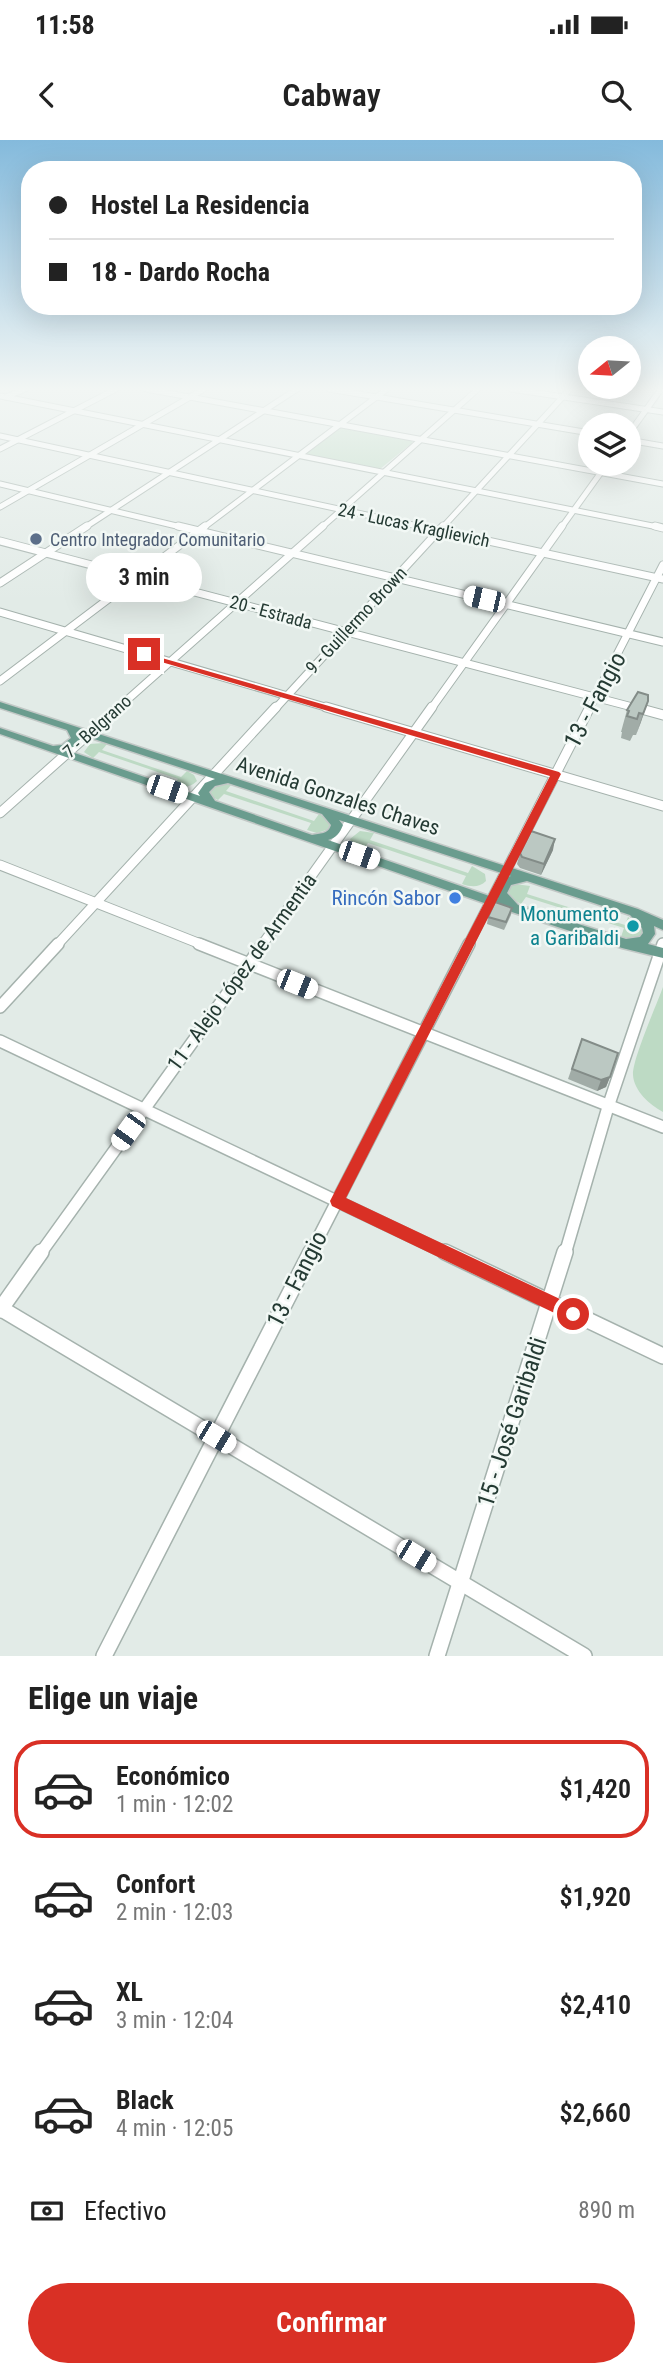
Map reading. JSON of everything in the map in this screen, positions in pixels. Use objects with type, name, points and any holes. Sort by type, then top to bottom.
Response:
[{"type":"main road","name":"Avenida Gonzales Chaves","points":[[0,705],[529,880],[634,912],[663,925]]},
{"type":"main road","points":[[49,748],[66,747],[73,742],[76,738],[71,729]]},
{"type":"main road","points":[[0,731],[491,901],[622,943],[662,950]]},
{"type":"main road","points":[[211,804],[203,793],[206,787],[212,782],[231,781]]},
{"type":"main road","points":[[308,838],[330,837],[335,831],[337,825],[327,813]]},
{"type":"main road","points":[[514,908],[501,894],[502,887],[507,881],[529,880]]},
{"type":"main road","points":[[622,943],[644,941],[649,934],[648,926],[634,912]]},
{"type":"street","points":[[0,507],[81,460]]},
{"type":"street","name":"24 - Lucas Kraglievich","points":[[111,460],[659,579]]},
{"type":"street","points":[[0,583],[187,460]]},
{"type":"street","points":[[0,681],[294,460]]},
{"type":"street","points":[[323,460],[663,528]]},
{"type":"street","name":"7 - Belgrano","points":[[0,813],[396,460]]},
{"type":"street","name":"9 - Guillermo Brown","points":[[0,1007],[505,460]]},
{"type":"street","points":[[539,460],[578,465]]},
{"type":"street","name":"11 - Alejo López de Armentia","points":[[0,1309],[598,476]]},
{"type":"street","points":[[634,476],[663,484]]},
{"type":"street","points":[[0,484],[663,642]]},
{"type":"street","name":"20 - Estrada","points":[[0,541],[663,715]]},
{"type":"street","name":"13 - Fangio","points":[[104,1656],[595,697],[659,579],[663,565]]},
{"type":"street","points":[[0,612],[663,806]]},
{"type":"street","points":[[0,865],[663,1127]]},
{"type":"street","name":"15 - José Garibaldi","points":[[438,1656],[550,1303],[608,1107],[662,950]]},
{"type":"street","points":[[0,1041],[663,1356]]},
{"type":"street","points":[[0,1309],[584,1656]]},
{"type":"green space","points":[[334,460],[391,460],[380,469]]},
{"type":"green space","points":[[90,744],[107,744],[102,750],[181,777],[187,771],[194,775],[197,781],[189,786],[176,786],[173,785],[178,779],[99,752],[93,758],[84,752]]},
{"type":"green space","points":[[222,783],[231,785],[226,791],[314,821],[319,814],[328,819],[331,825],[317,833],[307,830],[311,823],[224,794],[218,800],[210,796],[209,787]]},
{"type":"green space","points":[[360,831],[374,833],[370,840],[468,873],[472,866],[485,874],[486,881],[478,886],[465,885],[462,884],[466,876],[368,843],[363,850],[353,845],[350,839]]},
{"type":"green space","points":[[515,884],[530,886],[527,894],[625,925],[628,917],[646,930],[643,937],[621,937],[624,928],[526,897],[521,904],[507,896],[507,888]]},
{"type":"green space","points":[[663,987],[663,1112],[644,1097],[636,1087],[633,1075],[640,1045]]},
{"type":"building","points":[[638,692],[648,695],[648,701],[643,714],[639,713],[637,719],[627,716],[627,710]]},
{"type":"building","points":[[531,831],[555,839],[544,864],[522,857],[520,853]]},
{"type":"building","points":[[495,902],[512,908],[506,922],[488,917]]},
{"type":"building","points":[[582,1039],[618,1053],[610,1077],[601,1080],[572,1069]]},
{"type":"place","name":"Centro Integrador Comunitario","points":[[36,539]]},
{"type":"place","name":"Rincón Sabor","points":[[455,898]]},
{"type":"place","name":"Monumento a Garibaldi","points":[[633,926]]},
{"type":"route","points":[[144,654],[556,774],[337,1201],[573,1314]]}]
